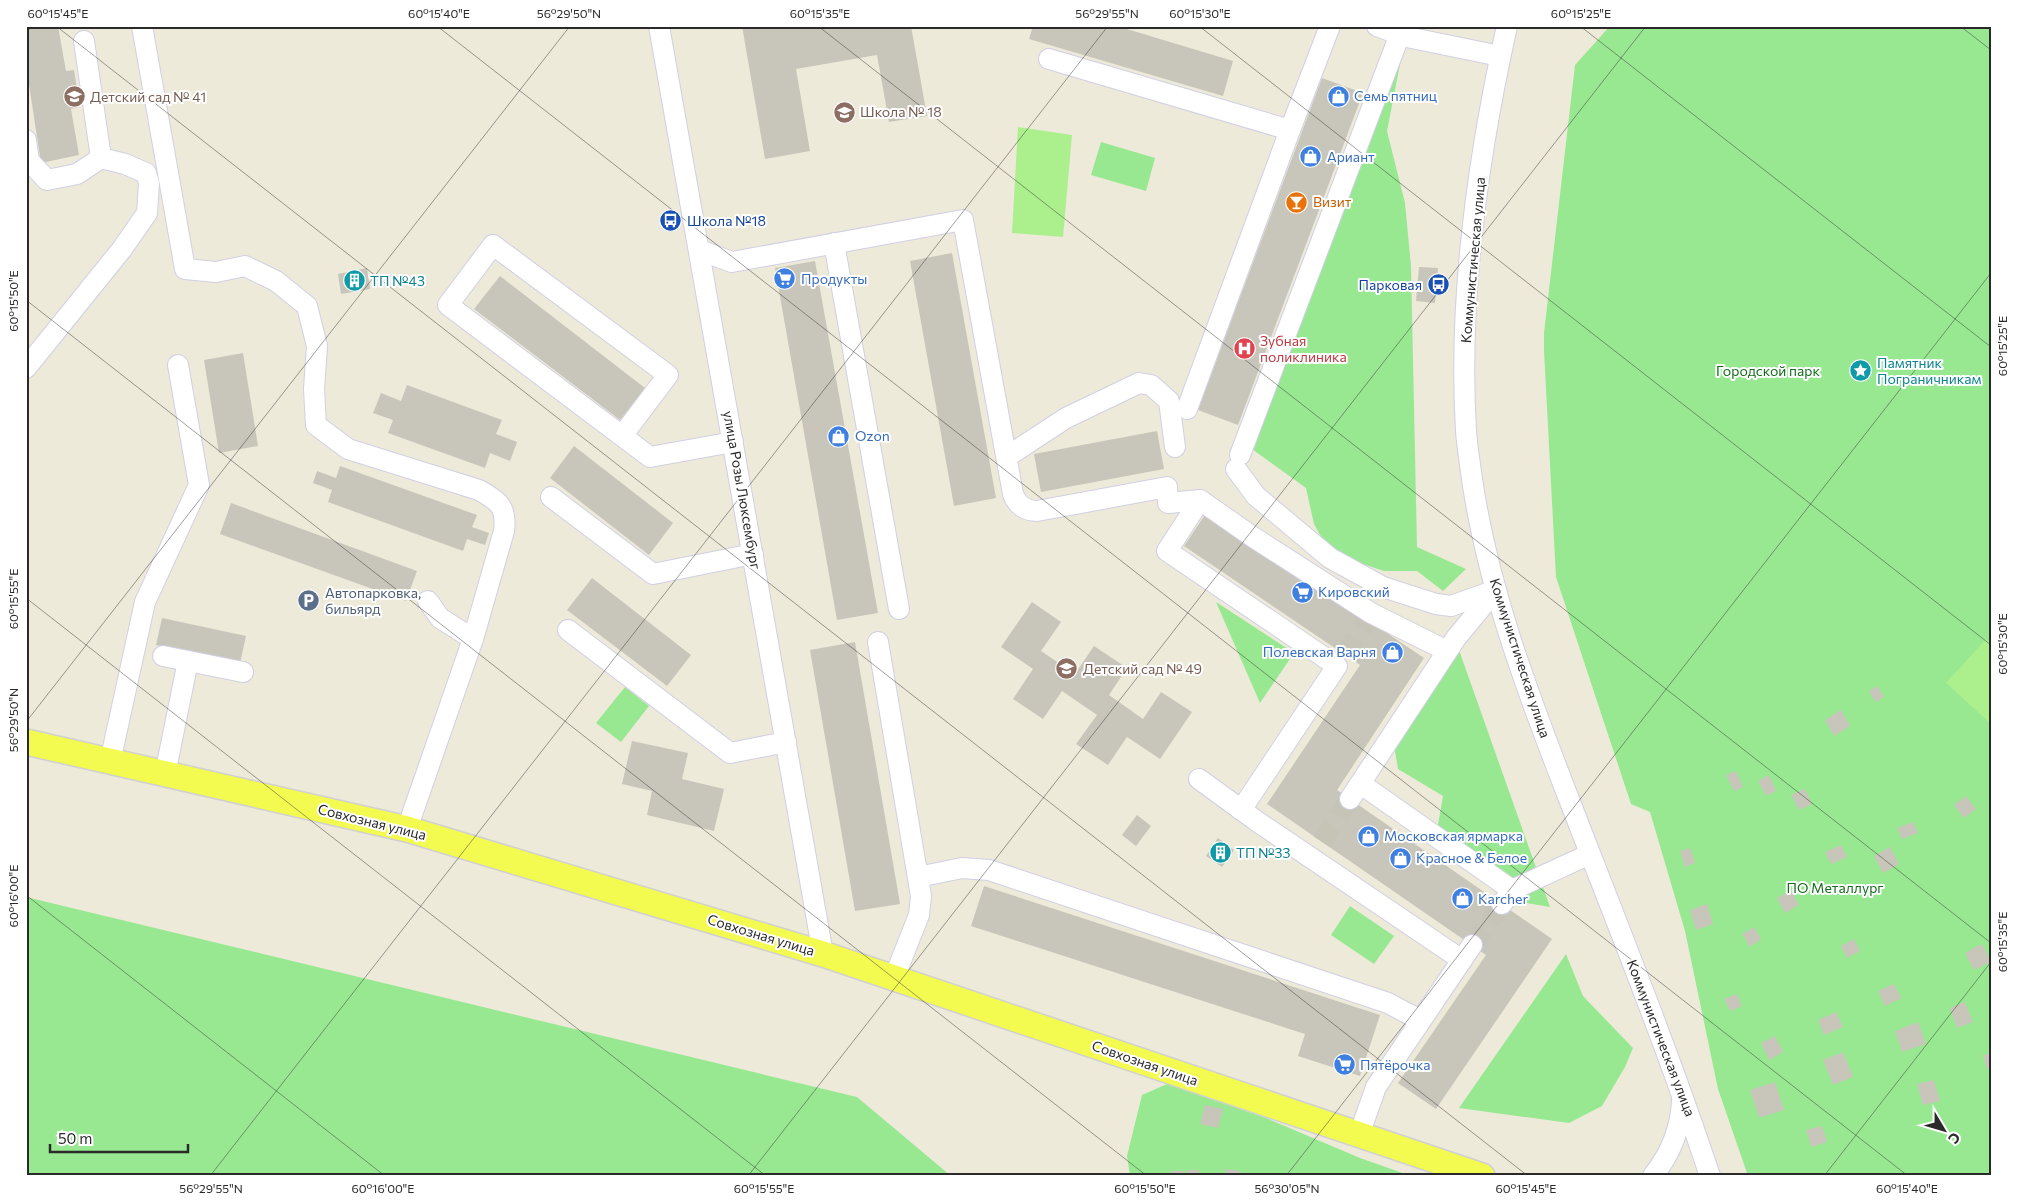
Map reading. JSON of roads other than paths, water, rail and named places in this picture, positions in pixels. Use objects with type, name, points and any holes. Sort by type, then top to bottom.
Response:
[{"type":"main road","name":"Совхозная улица","points":[[26,742],[407,829],[823,954],[1482,1176]]},
{"type":"street","points":[[142,26],[185,269],[216,272],[245,266],[276,281],[307,306],[317,346],[314,389],[316,425],[348,448],[479,490],[494,498],[502,508],[506,518],[473,639],[407,829]]},
{"type":"street","name":"улица Розы Люксембург","points":[[658,26],[823,954]]},
{"type":"street","points":[[1187,409],[1330,26]]},
{"type":"street","points":[[1377,26],[1400,34],[1500,56]]},
{"type":"street","name":"Коммунистическая улица","points":[[1507,26],[1500,56],[1477,192],[1465,353],[1466,433],[1476,506],[1496,590],[1526,686],[1682,1096],[1710,1176]]},
{"type":"street","points":[[1400,34],[1238,462],[1256,496],[1330,558],[1383,587],[1436,604],[1451,606],[1496,590]]},
{"type":"street","points":[[84,41],[101,158]]},
{"type":"street","points":[[1049,59],[1290,130]]},
{"type":"street","points":[[26,140],[29,161],[47,180],[77,174],[101,158],[125,164],[146,173],[149,183],[147,213],[122,249],[80,298],[26,368]]},
{"type":"street","points":[[699,250],[732,262],[963,220],[1015,498],[1020,505],[1037,511],[1167,487],[1168,503],[1200,500],[1369,616],[1447,652]]},
{"type":"street","points":[[834,243],[899,609]]},
{"type":"street","points":[[622,436],[668,375],[493,245],[448,305],[622,436],[650,457],[733,442]]},
{"type":"street","points":[[110,762],[145,602],[199,485],[178,364]]},
{"type":"street","points":[[1008,456],[1066,418],[1139,383],[1151,385],[1169,401],[1175,447]]},
{"type":"street","points":[[551,498],[652,574],[753,554]]},
{"type":"street","points":[[1200,500],[1167,551],[1341,660],[1241,810]]},
{"type":"street","points":[[1496,590],[1447,652],[1356,792],[1507,897],[1590,854]]},
{"type":"street","points":[[1369,616],[1398,592]]},
{"type":"street","points":[[428,601],[440,618],[473,639]]},
{"type":"street","points":[[568,630],[730,753],[786,742]]},
{"type":"street","points":[[878,642],[921,896],[919,915],[894,978]]},
{"type":"street","points":[[164,656],[244,672]]},
{"type":"street","points":[[165,774],[188,661]]},
{"type":"street","points":[[1199,780],[1241,810],[1317,849],[1467,952],[1376,1087],[1359,1134]]},
{"type":"street","points":[[918,877],[962,868],[989,870],[1388,1003],[1420,1020]]},
{"type":"street","points":[[1653,1176],[1667,1156],[1675,1139],[1680,1118],[1682,1096]]},
{"type":"tunnel","points":[[1345,655],[1367,620]]},
{"type":"tunnel","points":[[1322,842],[1350,799]]},
{"type":"tunnel","points":[[1472,945],[1502,904]]},
{"type":"place","name":"Семь пятниц","points":[[1338,96]]},
{"type":"place","name":"Детский сад № 41","points":[[74,97]]},
{"type":"place","name":"Школа № 18","points":[[844,112]]},
{"type":"place","name":"Ариант","points":[[1311,157]]},
{"type":"place","name":"Визит","points":[[1297,202]]},
{"type":"place","name":"Школа №18","points":[[671,221]]},
{"type":"place","name":"Продукты","points":[[785,279]]},
{"type":"place","name":"ТП №43","points":[[354,281]]},
{"type":"place","name":"Парковая","points":[[1438,285]]},
{"type":"place","name":"Зубная поликлиника","points":[[1244,349]]},
{"type":"place","name":"Памятник Пограничникам","points":[[1861,371]]},
{"type":"place","name":"Ozon","points":[[839,436]]},
{"type":"place","name":"Кировский","points":[[1302,592]]},
{"type":"place","name":"Автопарковка, бильярд","points":[[309,601]]},
{"type":"place","name":"Полевская Варня","points":[[1392,652]]},
{"type":"place","name":"Детский сад № 49","points":[[1067,669]]},
{"type":"place","name":"Московская ярмарка","points":[[1368,836]]},
{"type":"place","name":"ТП №33","points":[[1220,853]]},
{"type":"place","name":"Красное & Белое","points":[[1400,858]]},
{"type":"place","name":"Karcher","points":[[1462,899]]},
{"type":"place","name":"Пятёрочка","points":[[1344,1065]]},
{"type":"park label","name":"Городской парк","points":[[1768,371]]},
{"type":"park label","name":"ПО Металлург","points":[[1835,888]]}]
